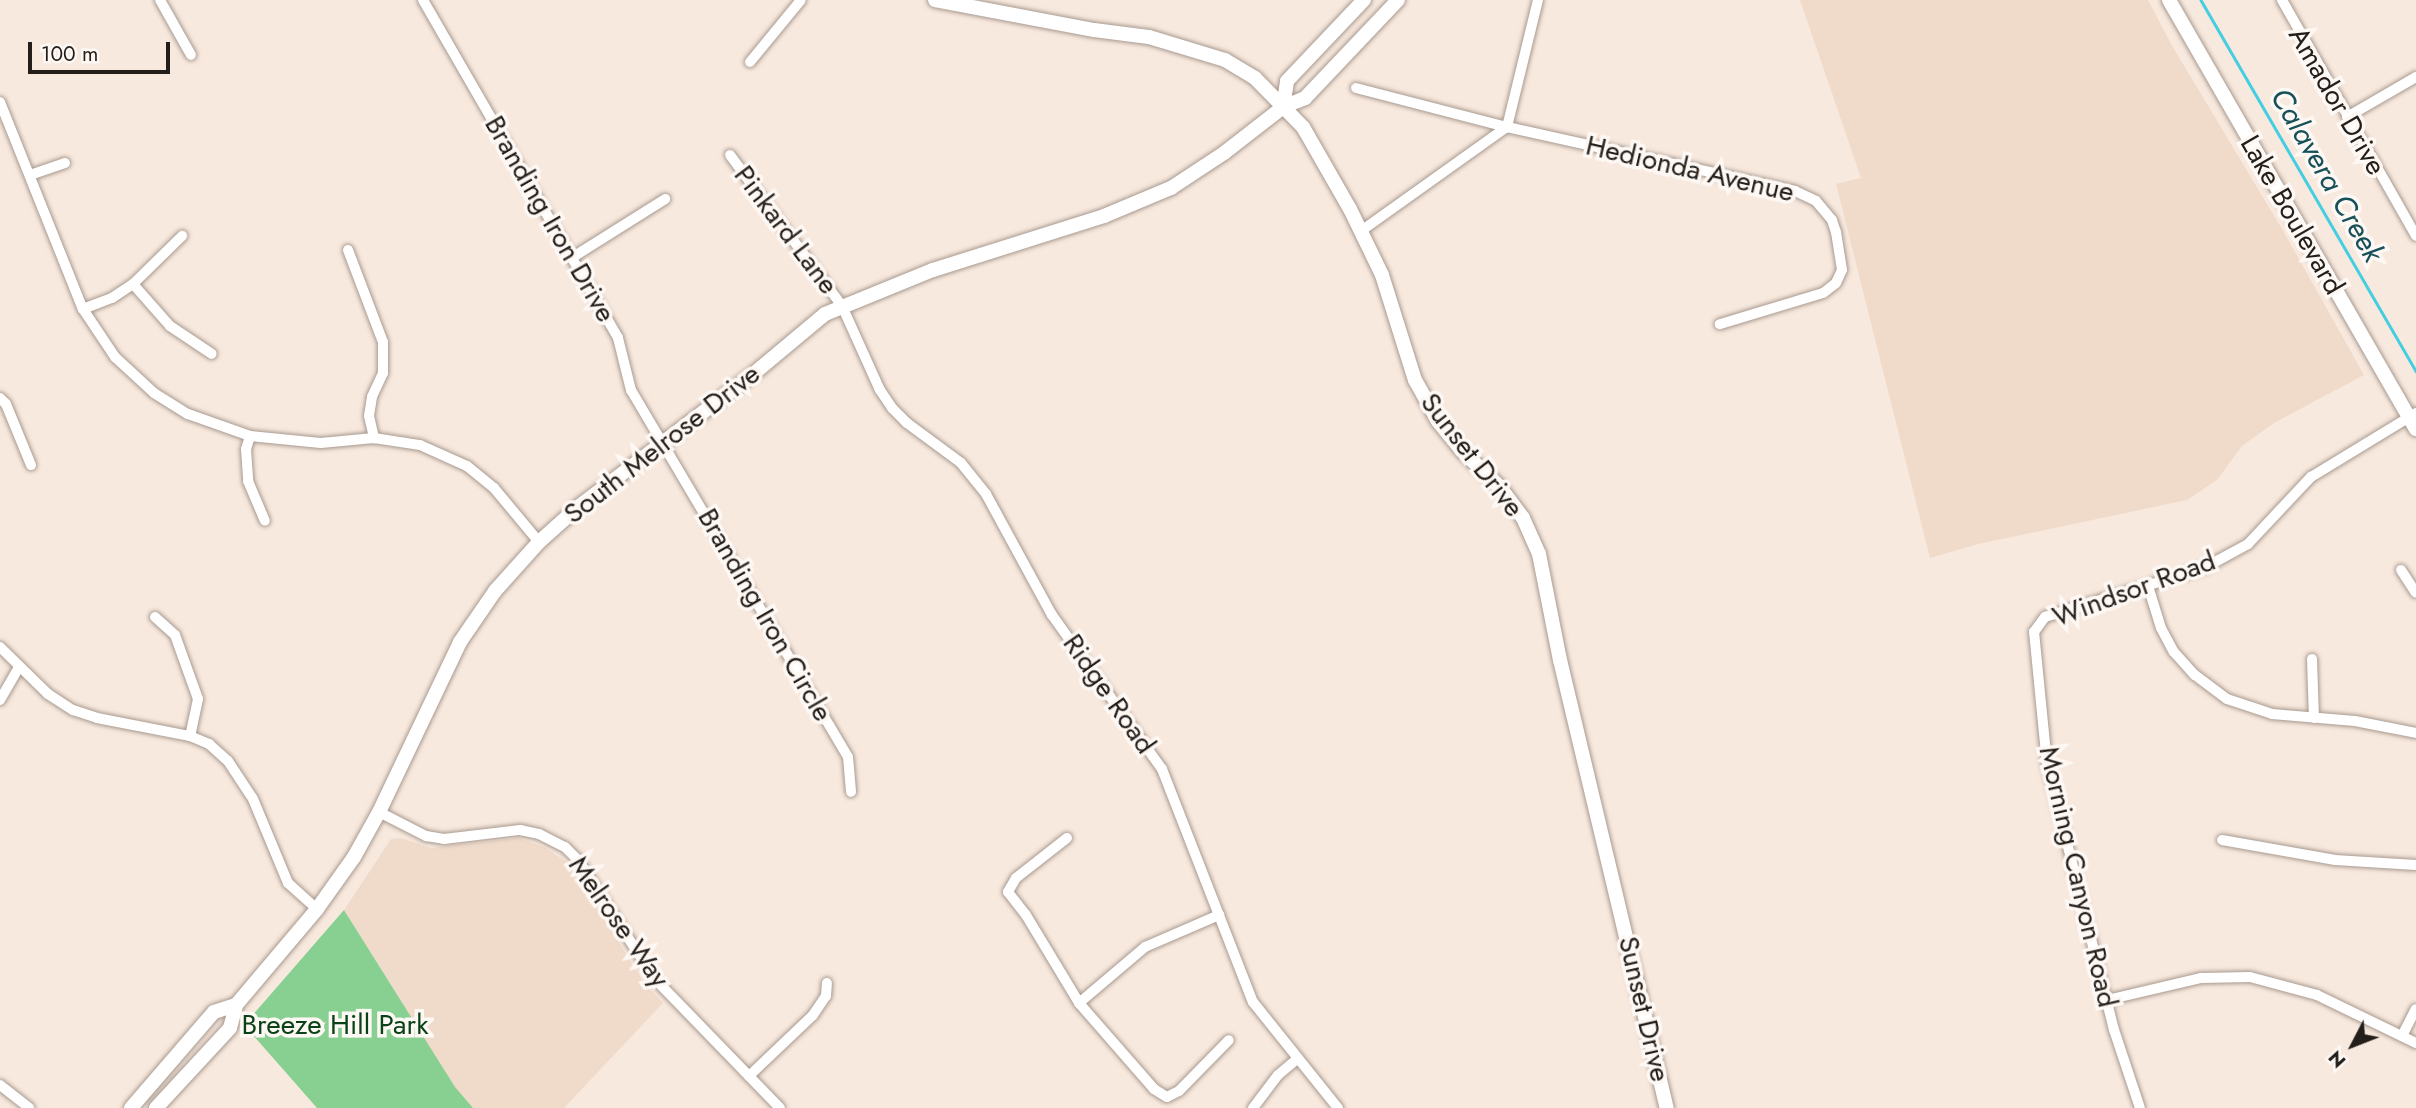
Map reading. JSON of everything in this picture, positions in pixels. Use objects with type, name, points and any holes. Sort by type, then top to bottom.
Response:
[{"type":"main road","name":"Sunset Drive","points":[[935,0],[1094,30],[1149,37],[1225,60],[1255,78],[1303,127],[1361,231],[1382,275],[1415,380],[1438,421],[1462,451],[1499,486],[1523,518],[1539,555],[1560,660],[1667,1108]]},
{"type":"main road","points":[[1283,107],[1287,81],[1364,0]]},
{"type":"main road","name":"South Melrose Drive","points":[[156,1108],[230,1028],[236,1005],[317,909],[354,857],[379,812],[460,642],[495,591],[539,542],[578,508],[818,320],[842,306],[933,270],[1104,216],[1171,188],[1224,153],[1283,107],[1305,99],[1398,0]]},
{"type":"main road","name":"Lake Boulevard","points":[[2169,0],[2414,420]]},
{"type":"main road","name":"South Melrose Drive","points":[[131,1108],[214,1012],[236,1005]]},
{"type":"street","points":[[160,0],[191,55]]},
{"type":"street","name":"Branding Iron Drive","points":[[423,0],[618,338],[631,390],[664,443]]},
{"type":"street","points":[[750,62],[801,0]]},
{"type":"street","points":[[1361,231],[1507,127],[1538,0]]},
{"type":"street","name":"Amador Drive","points":[[2282,0],[2416,236]]},
{"type":"street","points":[[2347,117],[2416,77]]},
{"type":"street","name":"Hedionda Avenue","points":[[1356,88],[1507,127],[1795,191],[1824,209],[1836,232],[1842,270],[1836,283],[1823,293],[1720,324]]},
{"type":"street","points":[[0,102],[83,309],[115,357],[154,393],[188,414],[250,436],[321,443],[374,438],[420,445],[467,466],[494,488],[539,542]]},
{"type":"street","name":"Pinkard Lane","points":[[730,155],[842,306]]},
{"type":"street","points":[[30,175],[65,163]]},
{"type":"street","points":[[573,257],[665,199]]},
{"type":"street","points":[[83,309],[112,298],[133,284],[182,236]]},
{"type":"street","points":[[348,250],[383,342],[383,373],[372,397],[369,416],[374,438]]},
{"type":"street","points":[[133,284],[170,326],[212,354]]},
{"type":"street","name":"Ridge Road","points":[[842,306],[880,390],[892,408],[907,423],[967,469],[986,494],[1052,615],[1161,769],[1253,1002],[1296,1060],[1338,1108]]},
{"type":"street","points":[[0,398],[6,404],[32,465]]},
{"type":"street","name":"Windsor Road","points":[[2034,642],[2034,632],[2045,617],[2204,568],[2248,544],[2311,477],[2414,420]]},
{"type":"street","points":[[250,436],[246,449],[248,481],[265,521]]},
{"type":"street","name":"Branding Iron Circle","points":[[664,443],[848,757],[851,792]]},
{"type":"street","points":[[2401,570],[2416,593]]},
{"type":"street","points":[[2148,586],[2161,628],[2174,652],[2195,675],[2227,699],[2251,709],[2356,721],[2416,733]]},
{"type":"street","points":[[155,617],[175,635],[198,699],[190,736]]},
{"type":"street","name":"Morning Canyon Road","points":[[2034,642],[2047,764],[2107,1000],[2140,1108]]},
{"type":"street","points":[[0,647],[48,694],[73,710],[97,718],[190,736],[209,744],[228,761],[253,799],[289,883],[317,909]]},
{"type":"street","points":[[2312,659],[2314,718]]},
{"type":"street","points":[[0,700],[20,666]]},
{"type":"street","name":"Melrose Way","points":[[379,812],[426,836],[444,839],[520,830],[539,834],[565,847],[579,860],[625,938],[654,978],[750,1076],[776,1107]]},
{"type":"street","points":[[1067,838],[1016,878],[1008,892],[1026,915],[1079,1003],[1154,1089],[1167,1097],[1179,1091],[1229,1040]]},
{"type":"street","points":[[2222,840],[2335,860],[2416,865]]},
{"type":"street","points":[[1079,1003],[1145,947],[1219,915]]},
{"type":"street","points":[[2107,1000],[2201,978],[2250,977],[2317,995],[2416,1043]]},
{"type":"street","points":[[750,1076],[813,1015],[826,996],[827,983]]},
{"type":"street","points":[[2402,1036],[2416,1009]]},
{"type":"street","points":[[1252,1108],[1278,1075],[1296,1060]]},
{"type":"street","points":[[0,1085],[29,1108]]},
{"type":"shaded area","points":[[1800,0],[2148,0],[2364,375],[2274,423],[2242,446],[2217,480],[2187,500],[1978,544],[1930,558],[1836,184],[1861,178]]},
{"type":"shaded area","points":[[401,838],[431,848],[518,838],[544,847],[569,864],[645,984],[663,1003],[564,1108],[473,1108],[455,1088],[344,910],[391,839]]},
{"type":"green space","name":"Breeze Hill Park","points":[[344,910],[455,1087],[473,1108],[317,1108],[244,1025]]},
{"type":"waterway","name":"Calavera Creek","points":[[2201,0],[2416,371]]}]
